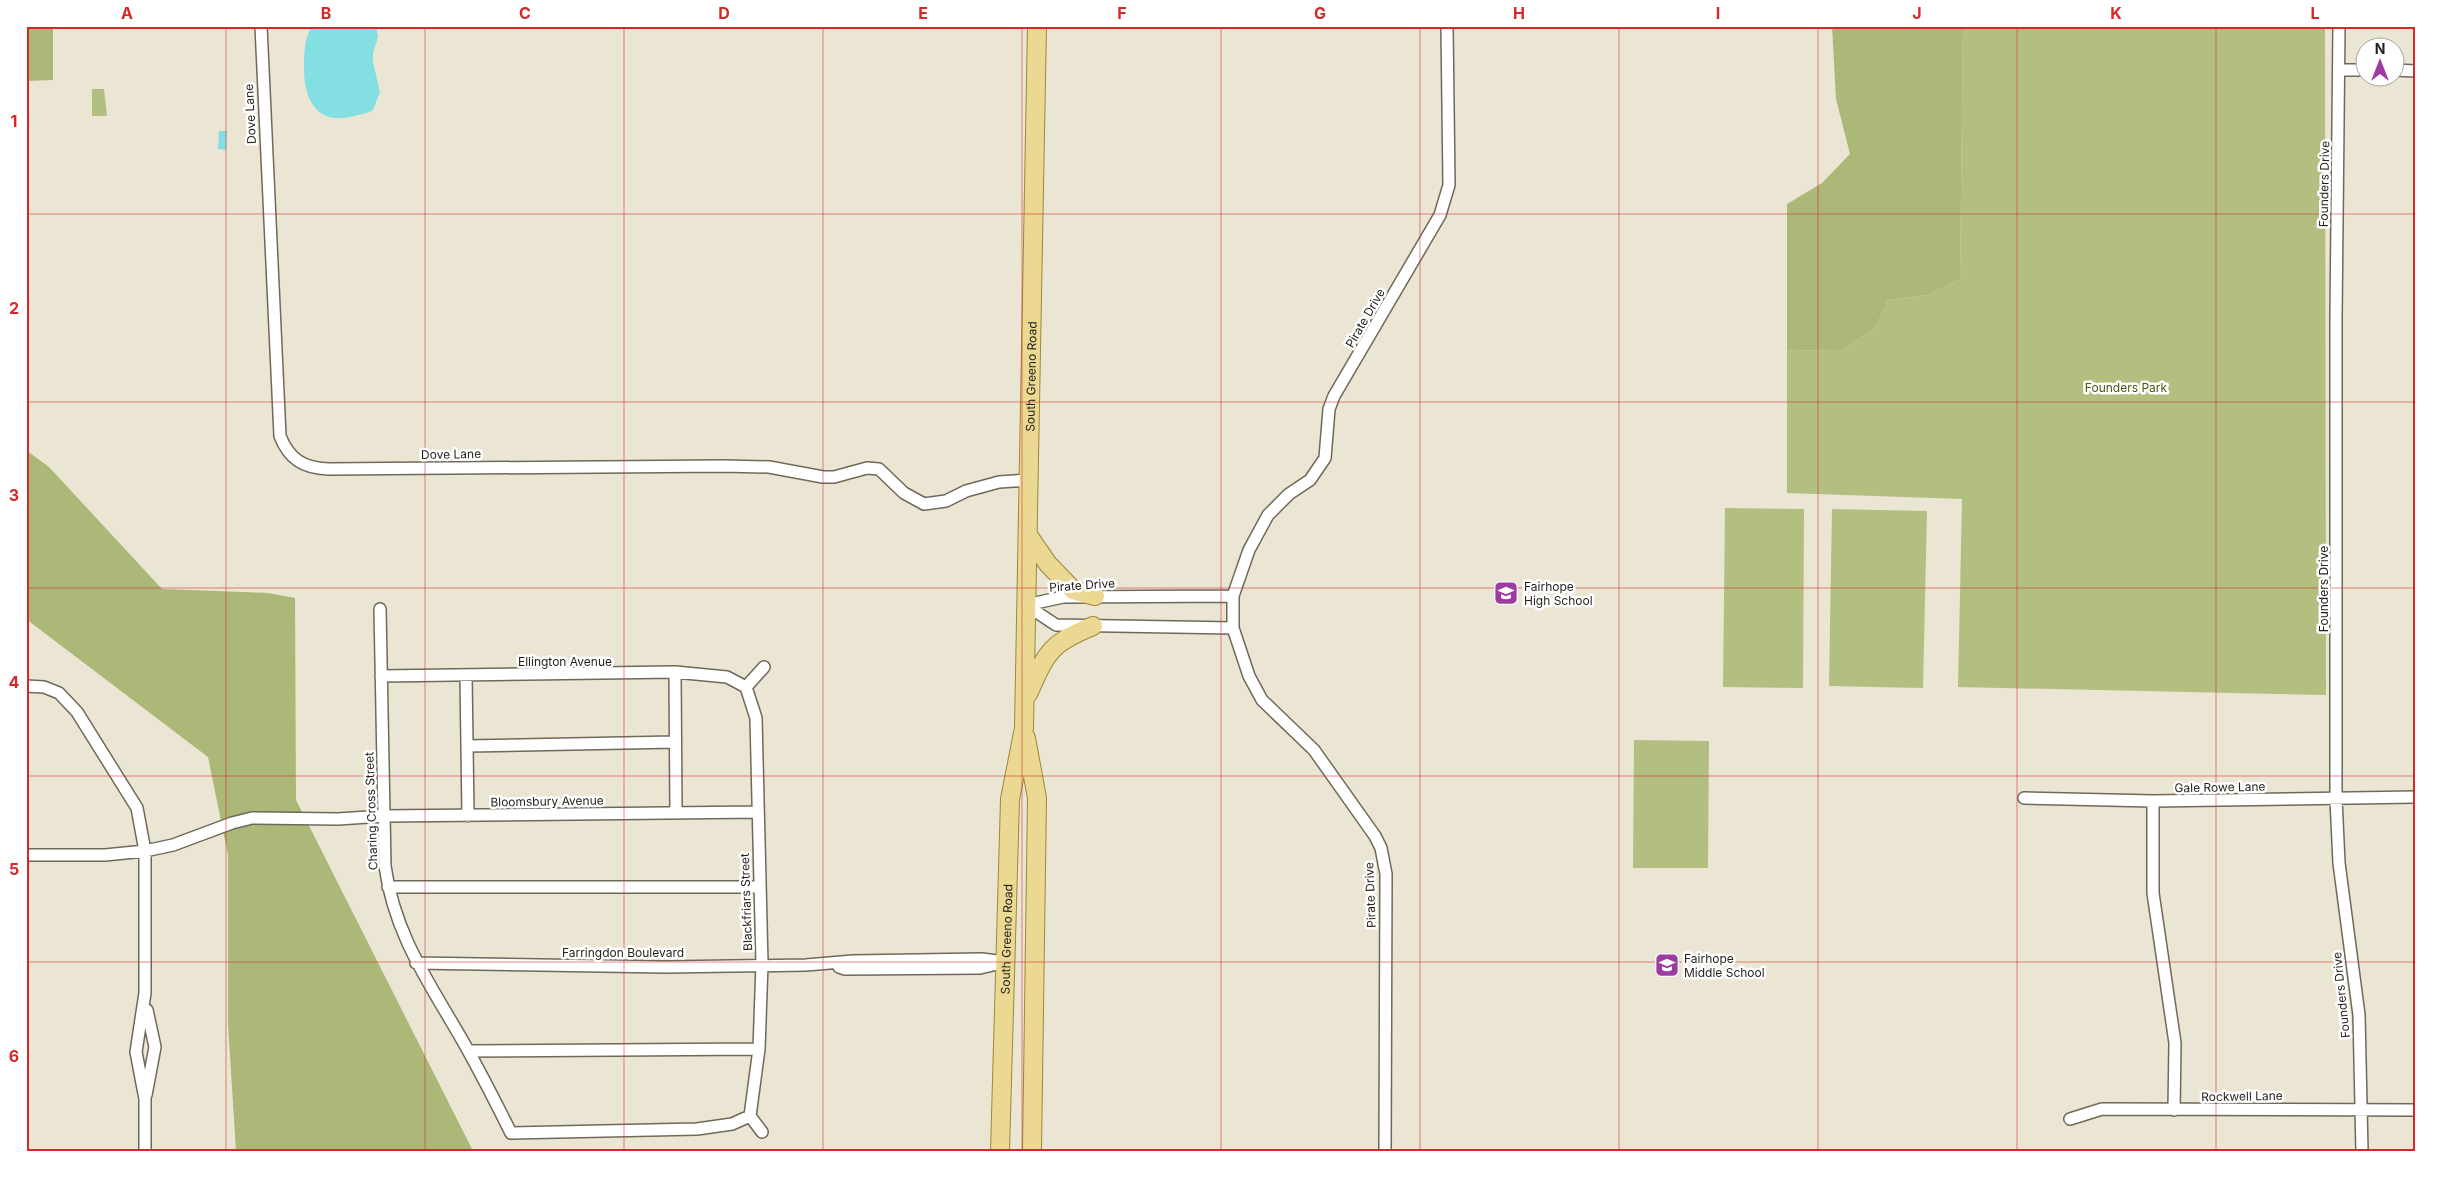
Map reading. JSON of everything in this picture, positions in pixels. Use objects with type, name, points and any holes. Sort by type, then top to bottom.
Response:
[{"type":"main road","name":"South Greeno Road","points":[[1032,1151],[1037,798],[1024,728],[1024,701],[1037,26]]},
{"type":"main road","points":[[1028,534],[1048,564],[1073,590],[1094,596]]},
{"type":"main road","points":[[1024,701],[1044,658],[1052,648],[1066,638],[1092,626]]},
{"type":"main road","name":"South Greeno Road","points":[[1000,1151],[1010,799],[1024,728]]},
{"type":"street","name":"Dove Lane","points":[[261,26],[280,436],[287,452],[300,463],[328,469],[742,466],[780,468],[823,477],[845,476],[867,468],[879,469],[904,492],[924,504],[946,502],[966,491],[999,482],[1029,480]]},
{"type":"street","name":"Pirate Drive","points":[[1385,1151],[1386,874],[1381,848],[1375,836],[1314,750],[1262,700],[1249,676],[1233,628],[1233,596],[1249,550],[1268,515],[1289,494],[1310,480],[1326,458],[1329,409],[1334,396],[1440,215],[1448,185],[1447,26]]},
{"type":"street","name":"Founders Drive","points":[[2339,26],[2336,317],[2336,799],[2339,862],[2359,1015],[2362,1151]]},
{"type":"street","points":[[2340,70],[2354,70]]},
{"type":"street","name":"Pirate Drive","points":[[1026,605],[1063,597],[1233,596]]},
{"type":"street","points":[[1026,605],[1056,625],[1233,628]]},
{"type":"street","name":"Charing Cross Street","points":[[380,609],[383,816],[388,887],[398,924],[416,963],[469,1051],[511,1133],[697,1129],[732,1124],[750,1116]]},
{"type":"street","points":[[746,687],[764,667]]},
{"type":"street","points":[[675,672],[676,813]]},
{"type":"street","name":"Ellington Avenue","points":[[381,676],[675,672],[727,677],[746,687]]},
{"type":"street","points":[[466,675],[468,816]]},
{"type":"street","points":[[26,686],[44,687],[59,693],[77,712],[137,808],[145,851],[145,993],[136,1052],[145,1099],[146,1151]]},
{"type":"street","name":"Blackfriars Street","points":[[746,687],[756,718],[762,964],[759,1049],[750,1116]]},
{"type":"street","points":[[467,746],[675,742]]},
{"type":"street","name":"Gale Rowe Lane","points":[[2024,798],[2153,801],[2416,797]]},
{"type":"street","points":[[2153,801],[2153,893],[2175,1043],[2174,1110]]},
{"type":"street","name":"Bloomsbury Avenue","points":[[26,855],[105,855],[145,851],[173,845],[232,823],[252,818],[338,819],[383,816],[757,812]]},
{"type":"street","points":[[388,887],[759,887]]},
{"type":"street","name":"Farringdon Boulevard","points":[[416,963],[666,967],[830,964],[845,969],[980,968],[1004,962]]},
{"type":"street","points":[[145,993],[155,1047],[145,1099]]},
{"type":"street","points":[[469,1051],[759,1049]]},
{"type":"street","name":"Rockwell Lane","points":[[2070,1119],[2102,1108],[2174,1110],[2362,1108],[2416,1110]]},
{"type":"street","points":[[750,1116],[762,1132]]},
{"type":"green space","points":[[1832,26],[1963,26],[1960,279],[1927,295],[1888,300],[1875,328],[1840,351],[1787,350],[1787,204],[1822,183],[1850,154],[1836,99]]},
{"type":"green space","name":"Founders Park","points":[[1963,26],[2325,26],[2326,695],[1958,687],[1962,499],[1787,493],[1787,350],[1840,351],[1875,328],[1888,300],[1927,295],[1960,279]]},
{"type":"green space","points":[[26,28],[53,28],[53,80],[26,81]]},
{"type":"green space","points":[[92,89],[104,89],[107,116],[92,116]]},
{"type":"green space","points":[[26,450],[49,467],[162,589],[268,593],[295,598],[296,800],[473,1151],[236,1151],[228,1024],[228,855],[208,757],[26,619]]},
{"type":"green space","points":[[1725,508],[1804,509],[1803,688],[1723,687]]},
{"type":"green space","points":[[1832,509],[1927,511],[1923,688],[1829,686]]},
{"type":"green space","points":[[1634,740],[1709,741],[1708,868],[1633,868]]},
{"type":"water","points":[[312,26],[376,26],[378,37],[373,53],[373,62],[380,92],[373,110],[364,114],[341,118],[322,114],[315,108],[307,90],[304,68],[306,41]]},
{"type":"water","points":[[219,131],[227,131],[226,150],[218,149]]},
{"type":"place","name":"Fairhope High School","points":[[1506,593]]},
{"type":"place","name":"Fairhope Middle School","points":[[1667,965]]}]
